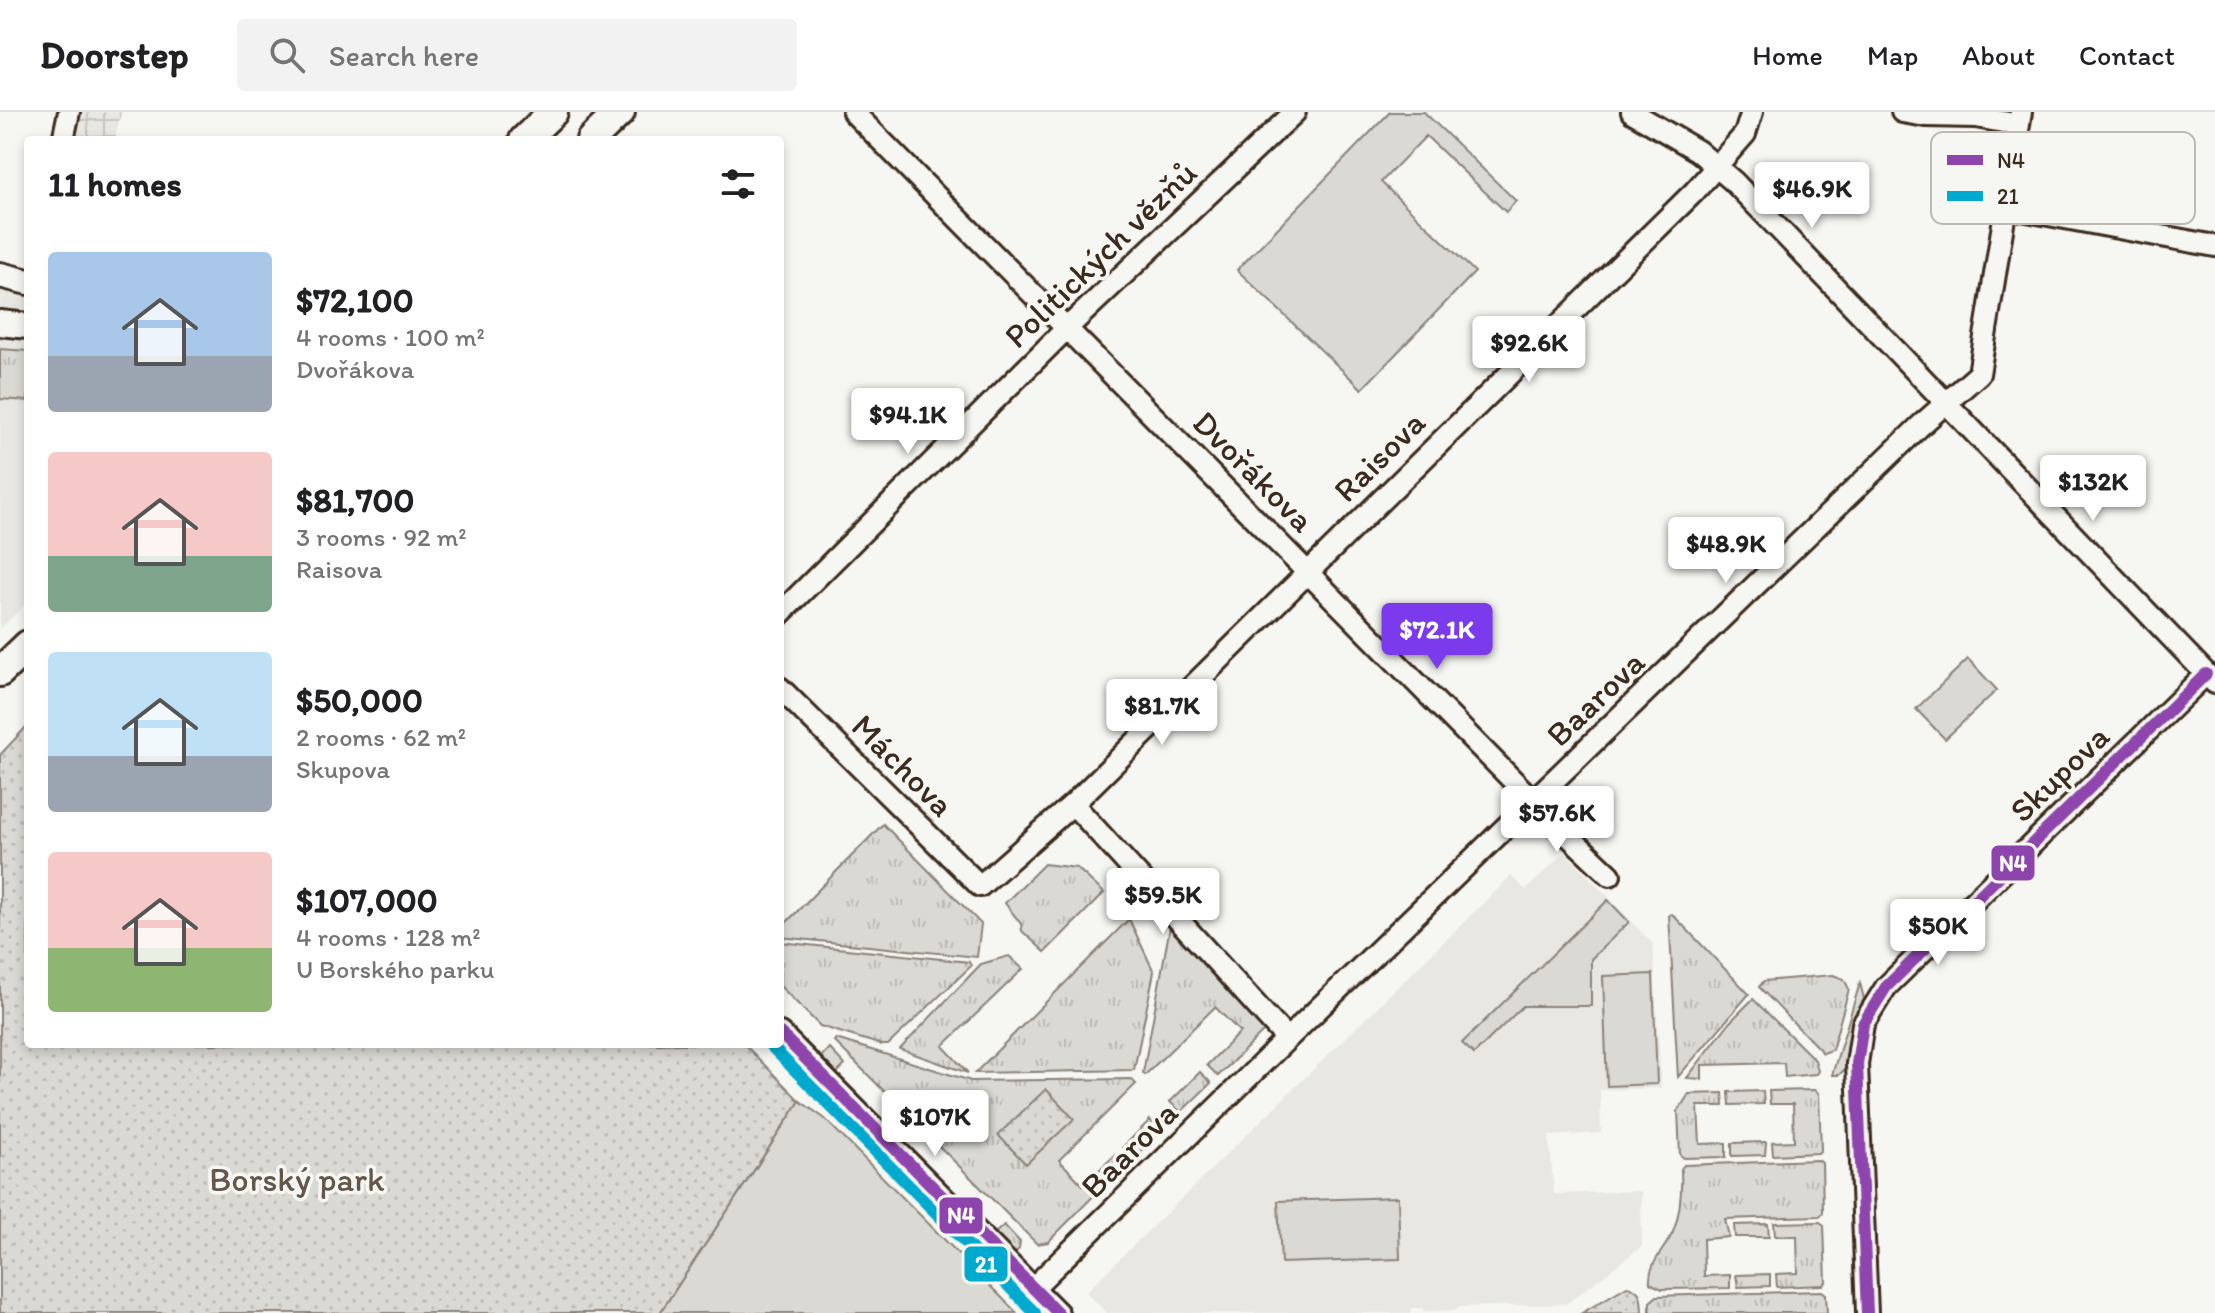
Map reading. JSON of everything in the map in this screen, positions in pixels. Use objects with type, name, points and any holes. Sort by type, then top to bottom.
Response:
[{"type":"main road","points":[[528,136],[553,112]]},
{"type":"main road","points":[[595,136],[620,112]]},
{"type":"main road","points":[[0,672],[24,649]]},
{"type":"street","points":[[64,136],[69,112]]},
{"type":"street","name":"Dvořákova","points":[[853,112],[1534,802],[1610,875]]},
{"type":"street","name":"Politických vězňů","points":[[784,610],[1066,329],[1295,112]]},
{"type":"street","points":[[1632,112],[1673,135],[1718,167],[1948,402],[2210,678]]},
{"type":"street","name":"Raisova","points":[[980,886],[1073,804],[1718,167],[1745,134],[1752,112]]},
{"type":"street","points":[[1902,112],[1926,116],[2020,118]]},
{"type":"street","name":"Baarova","points":[[1033,1288],[1287,1039],[1979,374],[2003,224]]},
{"type":"street","points":[[2097,224],[2215,246]]},
{"type":"street","points":[[0,275],[24,281]]},
{"type":"street","points":[[0,323],[24,326]]},
{"type":"street","name":"Skupova","points":[[1867,1313],[1857,1064],[1863,1024],[1886,987],[2210,678]]},
{"type":"street","name":"Máchova","points":[[784,692],[980,886]]},
{"type":"street","points":[[1073,804],[1287,1039]]},
{"type":"street","points":[[784,1037],[1058,1313]]},
{"type":"shaded area","points":[[78,112],[121,112],[116,136],[73,136]]},
{"type":"shaded area","points":[[0,287],[24,291],[24,313],[0,308]]},
{"type":"shaded area","points":[[0,328],[24,332],[24,606],[0,629]]},
{"type":"shaded area","points":[[1565,852],[1653,944],[1661,1088],[1600,1090],[1601,1133],[1549,1136],[1554,1194],[1641,1191],[1642,1246],[1566,1304],[1423,1311],[1423,1308],[1411,1308],[1411,1313],[1107,1313],[1086,1292],[1511,876],[1526,890]]},
{"type":"green space","points":[[1390,112],[1424,112],[1516,201],[1506,212],[1426,136],[1381,182],[1475,272],[1362,389],[1237,270]]},
{"type":"green space","points":[[0,349],[24,351],[24,401],[0,399]]},
{"type":"green space","points":[[1968,659],[1997,690],[1945,739],[1916,709]]},
{"type":"green space","name":"Borský park","points":[[24,729],[24,1048],[748,1048],[800,1101],[660,1313],[0,1313],[0,755]]},
{"type":"green space","points":[[883,824],[981,924],[977,957],[784,937],[784,925]]},
{"type":"green space","points":[[1044,864],[1077,868],[1104,893],[1045,952],[1022,931],[1021,924],[1005,903]]},
{"type":"green space","points":[[1608,900],[1629,922],[1591,959],[1591,1006],[1523,1006],[1474,1054],[1462,1043]]},
{"type":"green space","points":[[1672,914],[1749,994],[1678,1077],[1669,915]]},
{"type":"green space","points":[[1129,919],[1154,972],[1134,1070],[975,1073]]},
{"type":"green space","points":[[1170,926],[1268,1027],[1218,1076],[1207,1065],[1240,1032],[1215,1007],[1145,1075],[1143,1073]]},
{"type":"green space","points":[[784,942],[969,962],[971,966],[888,1045],[820,1026],[784,990]]},
{"type":"green space","points":[[1009,956],[1023,969],[943,1046],[968,1073],[900,1049],[981,964]]},
{"type":"green space","points":[[1653,974],[1657,1084],[1607,1086],[1603,976]]},
{"type":"green space","points":[[1833,975],[1844,979],[1849,989],[1832,1050],[1823,1053],[1759,987],[1764,981]]},
{"type":"green space","points":[[1860,983],[1864,999],[1851,1033],[1848,1066],[1839,1075],[1832,1075]]},
{"type":"green space","points":[[1753,999],[1815,1060],[1816,1074],[1785,1077],[1784,1063],[1702,1065],[1702,1079],[1687,1078],[1730,1022]]},
{"type":"green space","points":[[836,1039],[971,1081],[1131,1079],[1136,1084],[1059,1160],[1083,1185],[1115,1155],[1125,1164],[1048,1242],[1037,1244],[834,1041]]},
{"type":"green space","points":[[829,1048],[845,1065],[835,1075],[819,1059]]},
{"type":"green space","points":[[1200,1072],[1211,1083],[1181,1112],[1170,1102]]},
{"type":"green space","points":[[1046,1089],[1074,1119],[1026,1164],[998,1135]]},
{"type":"green space","points":[[1815,1090],[1819,1094],[1821,1150],[1818,1153],[1773,1155],[1772,1142],[1794,1141],[1793,1104],[1770,1104],[1769,1091]]},
{"type":"green space","points":[[1763,1091],[1764,1104],[1730,1105],[1729,1092]]},
{"type":"green space","points":[[1723,1093],[1724,1106],[1698,1106],[1700,1144],[1726,1143],[1726,1157],[1684,1158],[1680,1155],[1678,1111],[1689,1094]]},
{"type":"green space","points":[[800,1101],[824,1118],[1017,1313],[660,1313]]},
{"type":"green space","points":[[893,1113],[907,1127],[896,1137],[883,1124]]},
{"type":"green space","points":[[1150,1120],[1161,1131],[1134,1158],[1123,1147]]},
{"type":"green space","points":[[1766,1142],[1765,1155],[1732,1156],[1732,1143]]},
{"type":"green space","points":[[1818,1160],[1822,1163],[1823,1213],[1820,1216],[1725,1219],[1729,1237],[1703,1239],[1704,1276],[1730,1275],[1730,1288],[1662,1289],[1650,1283],[1654,1263],[1676,1224],[1681,1169],[1684,1165]]},
{"type":"green space","points":[[1398,1197],[1400,1259],[1281,1263],[1278,1201]]},
{"type":"green space","points":[[1820,1222],[1824,1225],[1826,1282],[1823,1285],[1777,1287],[1776,1274],[1798,1273],[1797,1236],[1775,1236],[1774,1223]]},
{"type":"green space","points":[[1768,1224],[1769,1237],[1735,1237],[1734,1225]]},
{"type":"green space","points":[[1004,1225],[1020,1242],[1019,1249],[1013,1255],[993,1235]]},
{"type":"green space","points":[[1770,1274],[1770,1286],[1738,1287],[1736,1275]]},
{"type":"green space","points":[[1627,1286],[1639,1293],[1642,1313],[1582,1313]]},
{"type":"green space","points":[[1822,1291],[1826,1294],[1827,1313],[1650,1313],[1650,1302],[1657,1296]]},
{"type":"transit line","name":"N4","points":[[1867,1313],[1857,1064],[1863,1024],[1886,987],[2206,674]]},
{"type":"transit line","name":"N4","points":[[784,1037],[1058,1313]]},
{"type":"transit line","name":"21","points":[[773,1048],[1035,1313]]}]
